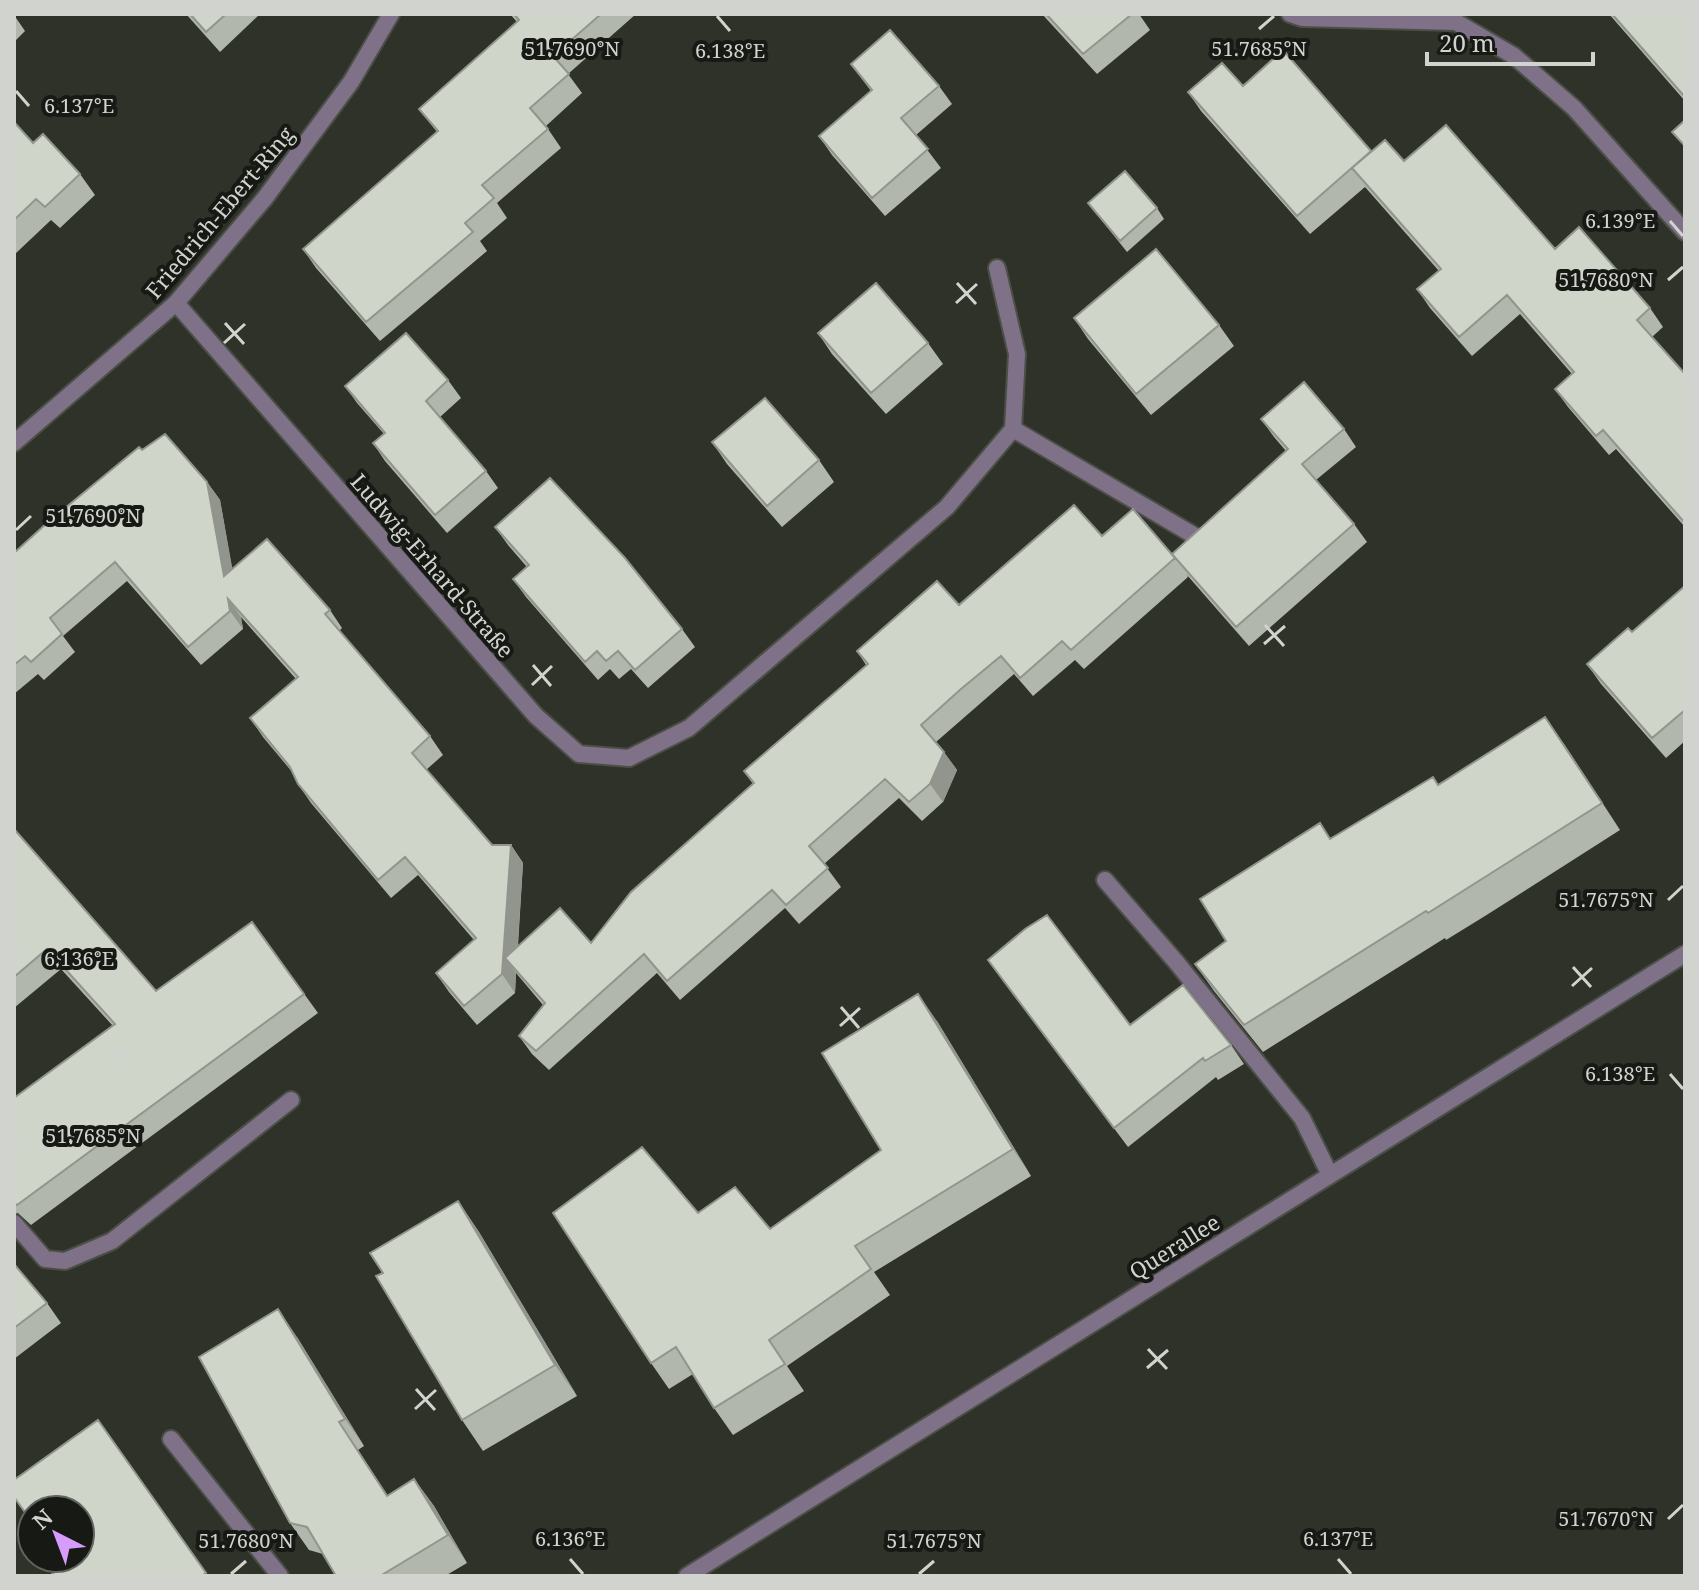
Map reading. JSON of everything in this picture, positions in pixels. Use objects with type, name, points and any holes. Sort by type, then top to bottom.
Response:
[{"type":"street","name":"Friedrich-Ebert-Ring","points":[[14,443],[176,303],[265,198],[351,82],[391,14]]},
{"type":"street","points":[[1290,14],[1302,18],[1456,22],[1514,56],[1574,108],[1685,232]]},
{"type":"street","points":[[997,268],[1017,354],[1013,429],[1195,536]]},
{"type":"street","name":"Ludwig-Erhard-Straße","points":[[176,303],[536,716],[579,754],[629,758],[689,728],[947,507],[1013,429]]},
{"type":"street","points":[[1105,880],[1177,963],[1302,1118],[1330,1175]]},
{"type":"street","name":"Querallee","points":[[687,1576],[1685,954]]},
{"type":"street","points":[[14,1223],[45,1259],[65,1261],[112,1241],[291,1100]]},
{"type":"street","points":[[171,1439],[280,1576]]},
{"type":"building","points":[[190,14],[226,14],[206,32]]},
{"type":"building","points":[[514,14],[601,14],[553,56],[569,74],[530,108],[548,129],[482,185],[494,198],[465,223],[473,232],[366,322],[303,249],[438,131],[419,109],[519,20]]},
{"type":"building","points":[[1046,14],[1132,14],[1083,54]]},
{"type":"building","points":[[1612,14],[1685,14],[1685,97]]},
{"type":"building","points":[[890,30],[939,86],[901,118],[928,149],[872,198],[819,136],[872,90],[851,64]]},
{"type":"building","points":[[1283,50],[1371,151],[1297,216],[1188,92],[1222,63],[1243,86]]},
{"type":"building","points":[[1685,120],[1685,146],[1672,132]]},
{"type":"building","points":[[14,122],[33,143],[43,134],[80,174],[45,207],[36,199],[14,220]]},
{"type":"building","points":[[1446,125],[1555,249],[1579,227],[1650,308],[1637,320],[1685,374],[1685,523],[1603,430],[1596,436],[1555,389],[1574,372],[1507,295],[1459,337],[1417,289],[1441,269],[1352,168],[1385,140],[1404,161]]},
{"type":"building","points":[[1125,171],[1157,208],[1120,241],[1088,203]]},
{"type":"building","points":[[1156,249],[1219,325],[1136,394],[1074,318]]},
{"type":"building","points":[[876,283],[928,343],[871,393],[818,333]]},
{"type":"building","points":[[406,333],[448,380],[426,401],[486,471],[435,515],[373,443],[385,433],[345,386]]},
{"type":"building","points":[[1304,382],[1344,429],[1302,464],[1354,524],[1236,627],[1172,554],[1288,449],[1261,419]]},
{"type":"building","points":[[765,398],[819,460],[767,506],[712,442]]},
{"type":"building","points":[[165,434],[207,482],[224,576],[267,539],[330,610],[325,614],[430,736],[412,753],[492,845],[511,845],[502,974],[464,1006],[436,973],[476,938],[405,857],[378,880],[298,784],[290,767],[250,718],[298,677],[228,599],[230,611],[188,647],[115,562],[50,618],[62,634],[31,662],[25,656],[14,665],[14,553],[139,447],[142,450]]},
{"type":"building","points":[[550,478],[625,558],[682,629],[635,670],[618,651],[606,661],[597,651],[585,662],[513,579],[529,565],[495,527]]},
{"type":"building","points":[[1074,505],[1102,536],[1133,509],[1175,558],[1071,650],[1062,641],[1020,678],[1001,656],[961,689],[921,725],[944,752],[930,784],[909,802],[885,779],[809,846],[828,868],[786,905],[772,890],[667,981],[644,954],[536,1051],[519,1036],[545,1003],[505,958],[560,908],[591,943],[631,892],[754,783],[744,771],[868,664],[857,651],[937,581],[959,605]]},
{"type":"building","points":[[1685,586],[1685,710],[1652,738],[1587,664],[1628,628],[1632,632]]},
{"type":"building","points":[[1545,717],[1602,803],[1244,1025],[1195,964],[1226,941],[1200,899],[1320,823],[1330,839],[1433,777],[1438,785]]},
{"type":"building","points":[[14,829],[156,991],[252,922],[304,994],[17,1205],[14,1203],[14,1098],[115,1024],[47,949],[14,977]]},
{"type":"building","points":[[1047,915],[1130,1025],[1183,985],[1231,1045],[1205,1061],[1203,1058],[1114,1128],[988,960]]},
{"type":"building","points":[[918,994],[1013,1149],[855,1246],[871,1269],[769,1340],[785,1364],[714,1408],[676,1347],[651,1363],[553,1213],[642,1147],[698,1213],[735,1187],[770,1229],[881,1150],[822,1053]]},
{"type":"building","points":[[458,1201],[555,1365],[462,1420],[376,1276],[383,1273],[370,1253]]},
{"type":"building","points":[[14,1264],[47,1303],[14,1328]]},
{"type":"building","points":[[278,1309],[345,1419],[339,1422],[387,1496],[414,1479],[448,1535],[380,1576],[336,1576],[307,1527],[290,1523],[199,1357]]},
{"type":"building","points":[[98,1420],[206,1573],[201,1576],[50,1576],[96,1574],[96,1494],[16,1494],[16,1500],[14,1480]]}]
